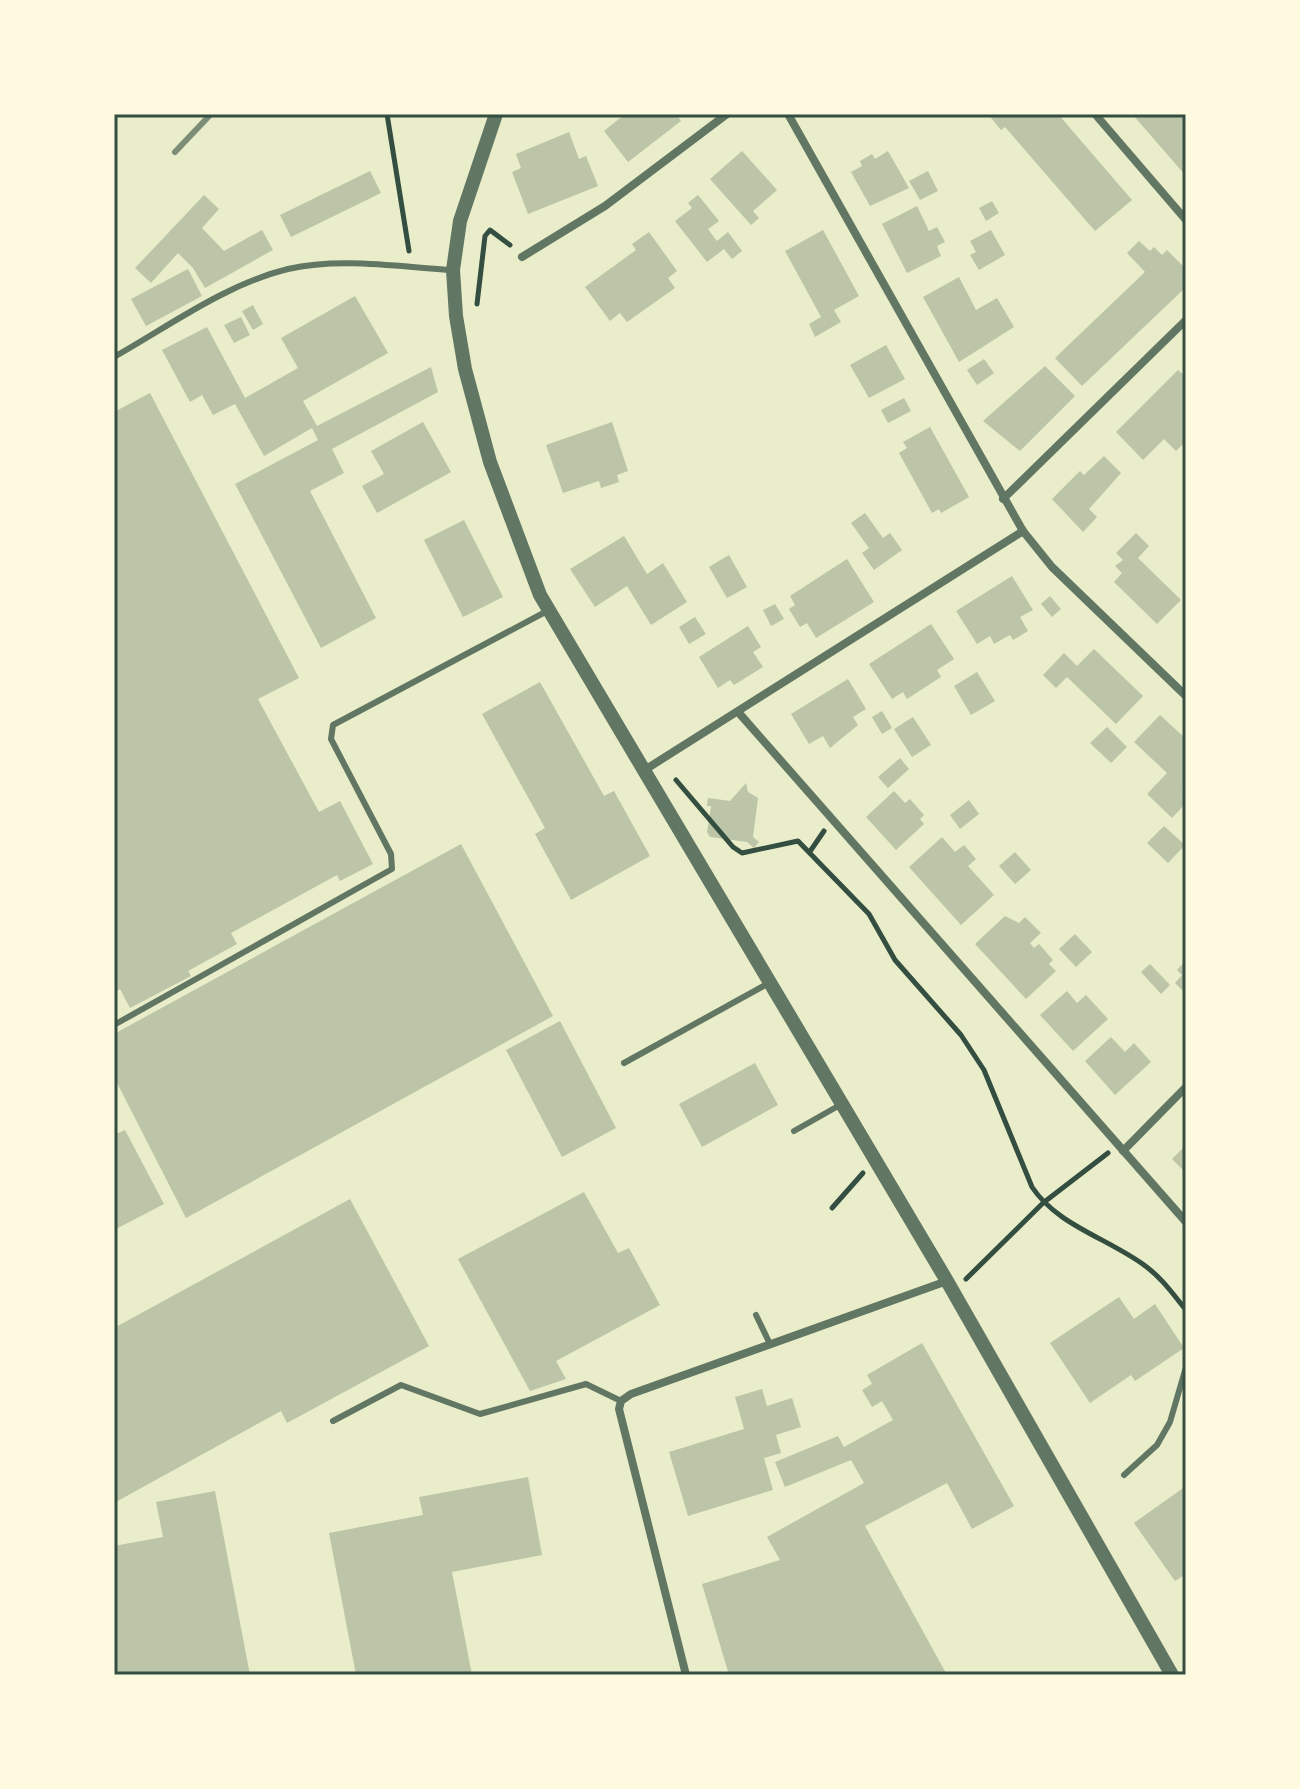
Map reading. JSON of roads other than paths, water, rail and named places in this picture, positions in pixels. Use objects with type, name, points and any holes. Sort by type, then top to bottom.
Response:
[{"type":"street","points":[[496,114],[460,221],[453,270],[460,345],[490,462],[515,535],[549,610],[950,1286],[1172,1675]]},
{"type":"street","points":[[522,257],[605,206],[727,114]]},
{"type":"street","points":[[788,114],[1023,531],[1052,567],[1186,696]]},
{"type":"street","points":[[1095,114],[1186,220]]},
{"type":"street","points":[[1003,499],[1186,320]]},
{"type":"street","points":[[642,771],[739,713],[1023,531]]},
{"type":"street","points":[[739,713],[1186,1222]]},
{"type":"street","points":[[1121,1148],[1186,1087]]},
{"type":"street","points":[[686,1675],[619,1409],[621,1401],[631,1394],[770,1344],[950,1286]]},
{"type":"lane","points":[[114,357],[245,284],[289,269],[330,264],[453,270]]},
{"type":"lane","points":[[114,1025],[392,869],[391,854],[331,739],[333,725],[549,610]]},
{"type":"lane","points":[[624,1063],[769,983]]},
{"type":"lane","points":[[794,1131],[841,1104]]},
{"type":"lane","points":[[756,1315],[770,1344]]},
{"type":"lane","points":[[1124,1475],[1157,1445],[1170,1422],[1186,1367]]},
{"type":"lane","points":[[333,1421],[401,1385],[480,1414],[586,1384],[621,1401]]},
{"type":"railway","points":[[175,152],[211,114]]}]
